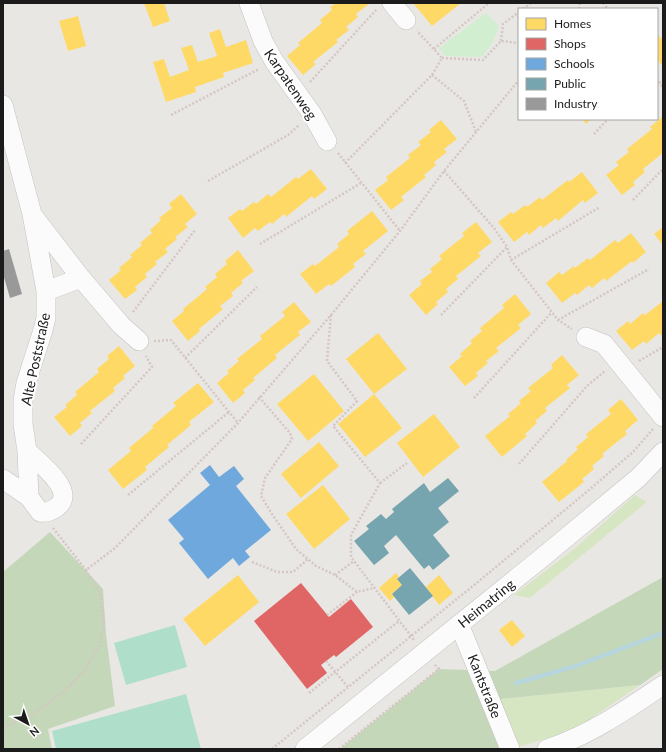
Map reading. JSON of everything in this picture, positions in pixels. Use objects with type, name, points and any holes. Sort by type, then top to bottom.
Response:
[{"type":"street","name":"Karpatenweg","points":[[249,3],[263,41],[274,61],[312,114],[327,140]]},
{"type":"street","points":[[385,6],[406,20]]},
{"type":"street","name":"Alte Poststraße","points":[[3,105],[32,214],[46,291],[46,318],[26,383],[23,400],[23,424],[28,451],[34,504]]},
{"type":"street","name":"Alte Poststraße","points":[[32,214],[81,278],[121,325],[139,342]]},
{"type":"street","points":[[46,291],[81,278]]},
{"type":"street","points":[[586,337],[604,344],[622,365],[661,420]]},
{"type":"street","points":[[3,479],[34,504],[49,512],[59,505],[62,499],[62,488],[58,481],[28,451]]},
{"type":"street","name":"Heimatring","points":[[305,749],[544,556],[638,478],[663,452]]},
{"type":"street","name":"Kantstraße","points":[[459,624],[510,749]]},
{"type":"street","points":[[548,749],[566,743],[600,726],[663,685]]},
{"type":"path","points":[[434,49],[489,3]]},
{"type":"path","points":[[298,95],[385,6]]},
{"type":"path","points":[[406,20],[442,58],[483,60],[501,41],[503,24],[518,13]]},
{"type":"path","points":[[501,41],[518,42]]},
{"type":"path","points":[[345,163],[432,74],[442,58]]},
{"type":"path","points":[[171,114],[274,61]]},
{"type":"path","points":[[432,74],[464,101],[476,133]]},
{"type":"path","points":[[86,570],[114,548],[238,423],[331,315],[400,231],[444,171],[518,81]]},
{"type":"path","points":[[663,81],[659,83],[663,88]]},
{"type":"path","points":[[208,181],[288,135],[312,114]]},
{"type":"path","points":[[594,134],[607,120]]},
{"type":"path","points":[[327,140],[400,231]]},
{"type":"path","points":[[633,200],[663,169]]},
{"type":"path","points":[[444,171],[494,228],[507,247],[512,260],[558,320],[586,337]]},
{"type":"path","points":[[260,244],[361,183]]},
{"type":"path","points":[[512,260],[600,207]]},
{"type":"path","points":[[121,325],[142,300],[195,230]]},
{"type":"path","points":[[441,315],[507,247]]},
{"type":"path","points":[[558,320],[650,269]]},
{"type":"path","points":[[185,358],[256,288]]},
{"type":"path","points":[[474,398],[552,312]]},
{"type":"path","points":[[331,315],[327,361],[357,401],[333,426],[380,484]]},
{"type":"path","points":[[81,444],[152,367],[139,342],[171,340],[238,423]]},
{"type":"path","points":[[519,464],[587,386],[622,365],[663,347]]},
{"type":"path","points":[[259,397],[290,433],[292,439],[265,478],[261,496],[296,548],[316,566],[335,575],[356,592]]},
{"type":"path","points":[[128,495],[228,412]]},
{"type":"path","points":[[272,749],[486,576],[634,452],[661,420]]},
{"type":"path","points":[[406,463],[380,484],[351,536],[351,557],[411,636]]},
{"type":"path","points":[[3,728],[39,710],[64,691],[84,671],[100,644],[104,623],[100,593],[86,570],[34,504]]},
{"type":"path","points":[[252,562],[277,572],[293,572],[308,559]]},
{"type":"path","points":[[335,575],[354,561]]},
{"type":"path","points":[[327,615],[356,592],[374,588]]},
{"type":"path","points":[[309,693],[400,621]]},
{"type":"path","points":[[339,749],[439,669],[424,652]]},
{"type":"path","points":[[326,661],[348,687]]},
{"type":"green space","points":[[486,13],[499,26],[493,42],[482,57],[445,56],[439,48]]},
{"type":"green space","points":[[635,495],[647,502],[530,598],[514,595],[574,549]]},
{"type":"green space","points":[[50,532],[103,589],[106,634],[115,706],[48,729],[52,749],[3,749],[3,572]]},
{"type":"green space","points":[[663,577],[663,669],[640,685],[501,699],[518,747],[495,749],[341,748],[439,669],[495,671]]},
{"type":"green space","points":[[175,625],[187,667],[126,685],[114,643]]},
{"type":"green space","points":[[640,685],[574,730],[518,747],[501,699]]},
{"type":"green space","points":[[186,694],[201,749],[56,749],[52,731]]},
{"type":"building: Homes","points":[[144,3],[164,3],[170,21],[153,27]]},
{"type":"building: Homes","points":[[336,3],[369,4],[356,14],[358,17],[346,27],[349,30],[336,40],[338,42],[313,62],[316,64],[303,75],[287,56],[300,45],[298,43],[322,23],[320,20],[332,10],[330,7]]},
{"type":"building: Homes","points":[[413,3],[461,3],[432,26]]},
{"type":"building: Homes","points":[[78,16],[86,46],[68,51],[59,21]]},
{"type":"building: Homes","points":[[220,29],[226,47],[246,40],[253,63],[223,73],[224,77],[195,87],[196,92],[166,102],[153,62],[164,59],[170,77],[189,70],[181,48],[192,45],[198,62],[217,56],[209,33]]},
{"type":"building: Homes","points":[[658,35],[661,39],[663,37],[663,67],[658,60]]},
{"type":"building: Homes","points":[[662,117],[663,153],[643,169],[645,172],[633,182],[635,185],[622,195],[606,175],[619,165],[616,162],[629,152],[627,149],[652,129],[650,127]]},
{"type":"building: Homes","points":[[441,120],[457,139],[444,149],[447,152],[434,162],[436,165],[424,175],[426,177],[401,197],[404,200],[391,210],[375,190],[388,180],[386,177],[410,158],[408,155],[421,145],[418,142],[431,132],[429,130]]},
{"type":"building: Homes","points":[[583,120],[590,120],[586,124]]},
{"type":"building: Homes","points":[[311,169],[327,189],[314,199],[312,196],[286,217],[284,214],[272,224],[270,222],[258,231],[255,228],[243,238],[228,218],[240,209],[242,211],[254,202],[256,204],[268,194],[271,197],[296,177],[298,179]]},
{"type":"building: Homes","points":[[582,172],[598,193],[585,203],[583,200],[558,221],[556,218],[543,228],[541,225],[529,235],[527,232],[514,242],[498,222],[511,212],[513,214],[525,205],[527,207],[540,197],[542,200],[568,180],[569,182]]},
{"type":"building: Homes","points":[[181,194],[197,214],[185,224],[188,227],[175,237],[177,239],[165,249],[168,252],[155,262],[157,264],[145,274],[147,277],[135,287],[137,290],[125,299],[109,280],[121,270],[119,268],[132,257],[130,255],[142,245],[140,243],[152,233],[150,230],[161,220],[159,218],[172,208],[169,204]]},
{"type":"building: Homes","points":[[372,211],[388,231],[363,251],[366,254],[353,264],[355,267],[331,286],[329,284],[316,294],[300,274],[313,264],[315,266],[339,247],[337,244],[349,234],[347,231]]},
{"type":"building: Homes","points":[[476,222],[492,242],[478,253],[481,256],[456,276],[458,279],[446,289],[448,292],[436,302],[438,304],[426,315],[409,295],[422,284],[420,281],[432,272],[430,269],[442,259],[439,256],[464,236],[462,233]]},
{"type":"building: Homes","points":[[663,227],[663,245],[654,234]]},
{"type":"building: Homes","points":[[631,233],[646,252],[633,263],[632,261],[606,281],[604,278],[592,288],[589,285],[577,295],[575,293],[562,303],[546,283],[559,272],[562,275],[574,266],[575,268],[588,258],[590,260],[615,240],[618,243]]},
{"type":"building: Homes","points":[[238,250],[254,271],[241,281],[243,283],[231,293],[233,296],[220,306],[223,309],[199,329],[200,331],[188,341],[172,321],[184,311],[183,309],[207,289],[205,287],[217,277],[215,274],[227,264],[225,261]]},
{"type":"building: Homes","points":[[515,294],[531,314],[518,325],[521,328],[496,348],[499,351],[486,361],[488,363],[476,373],[478,376],[465,386],[449,367],[462,356],[460,354],[472,343],[470,341],[482,331],[480,328],[504,308],[502,305]]},
{"type":"building: Homes","points":[[663,301],[663,335],[662,336],[659,333],[646,344],[644,341],[632,350],[616,331],[628,321],[630,324],[643,313],[645,315]]},
{"type":"building: Homes","points":[[294,302],[311,322],[298,332],[300,335],[275,355],[277,358],[253,378],[255,380],[243,390],[245,393],[233,403],[217,383],[229,373],[227,371],[239,361],[237,359],[262,339],[260,336],[285,316],[282,312]]},
{"type":"building: Homes","points":[[378,333],[407,369],[374,394],[346,359]]},
{"type":"building: Homes","points":[[119,346],[135,366],[123,376],[125,378],[113,388],[115,391],[90,411],[92,413],[80,423],[82,426],[70,436],[54,417],[67,407],[65,405],[77,395],[75,392],[99,372],[97,369],[109,359],[107,356]]},
{"type":"building: Homes","points":[[562,355],[579,375],[567,385],[570,388],[545,408],[547,411],[535,421],[537,423],[525,434],[527,436],[502,457],[485,436],[510,416],[508,414],[521,403],[519,401],[531,391],[528,388],[553,368],[551,365]]},
{"type":"building: Homes","points":[[314,374],[344,411],[308,441],[277,404]]},
{"type":"building: Homes","points":[[198,383],[214,402],[189,422],[191,425],[167,445],[169,447],[145,467],[147,470],[123,489],[108,470],[131,451],[129,448],[176,406],[173,403]]},
{"type":"building: Homes","points":[[374,394],[402,428],[365,457],[338,424]]},
{"type":"building: Homes","points":[[621,399],[638,420],[625,431],[627,434],[602,454],[604,456],[592,466],[594,469],[582,479],[584,482],[559,502],[542,482],[567,461],[566,460],[578,449],[576,447],[588,437],[586,434],[611,414],[608,410]]},
{"type":"building: Homes","points":[[434,414],[460,447],[423,477],[397,443]]},
{"type":"building: Homes","points":[[319,442],[339,466],[301,498],[281,474]]},
{"type":"building: Homes","points":[[323,485],[350,519],[314,549],[286,514]]},
{"type":"building: Homes","points":[[396,573],[399,577],[397,579],[402,585],[392,594],[394,597],[390,601],[379,588]]},
{"type":"building: Homes","points":[[238,575],[259,602],[205,646],[183,619]]},
{"type":"building: Homes","points":[[439,575],[453,593],[439,605],[426,587]]},
{"type":"building: Homes","points":[[512,620],[525,636],[512,647],[499,630]]},
{"type":"building: Shops","points":[[301,583],[329,617],[351,599],[373,627],[336,657],[334,655],[321,665],[327,673],[307,689],[254,621]]},
{"type":"building: Schools","points":[[210,465],[219,477],[234,466],[244,479],[236,486],[271,530],[245,551],[250,557],[239,566],[233,558],[208,579],[179,543],[184,539],[168,520],[210,485],[200,473]]},
{"type":"building: Public","points":[[448,478],[459,491],[438,508],[449,522],[433,535],[450,556],[433,570],[429,565],[424,569],[396,535],[384,546],[389,553],[374,565],[354,541],[369,529],[366,526],[381,514],[386,519],[394,512],[392,509],[424,483],[430,492]]},
{"type":"building: Public","points":[[410,568],[433,596],[409,615],[392,594],[402,585],[397,579]]},
{"type":"building: Industry","points":[[9,249],[22,294],[10,298],[3,274],[3,251]]},
{"type":"waterway","points":[[516,683],[576,666],[663,633]]}]
